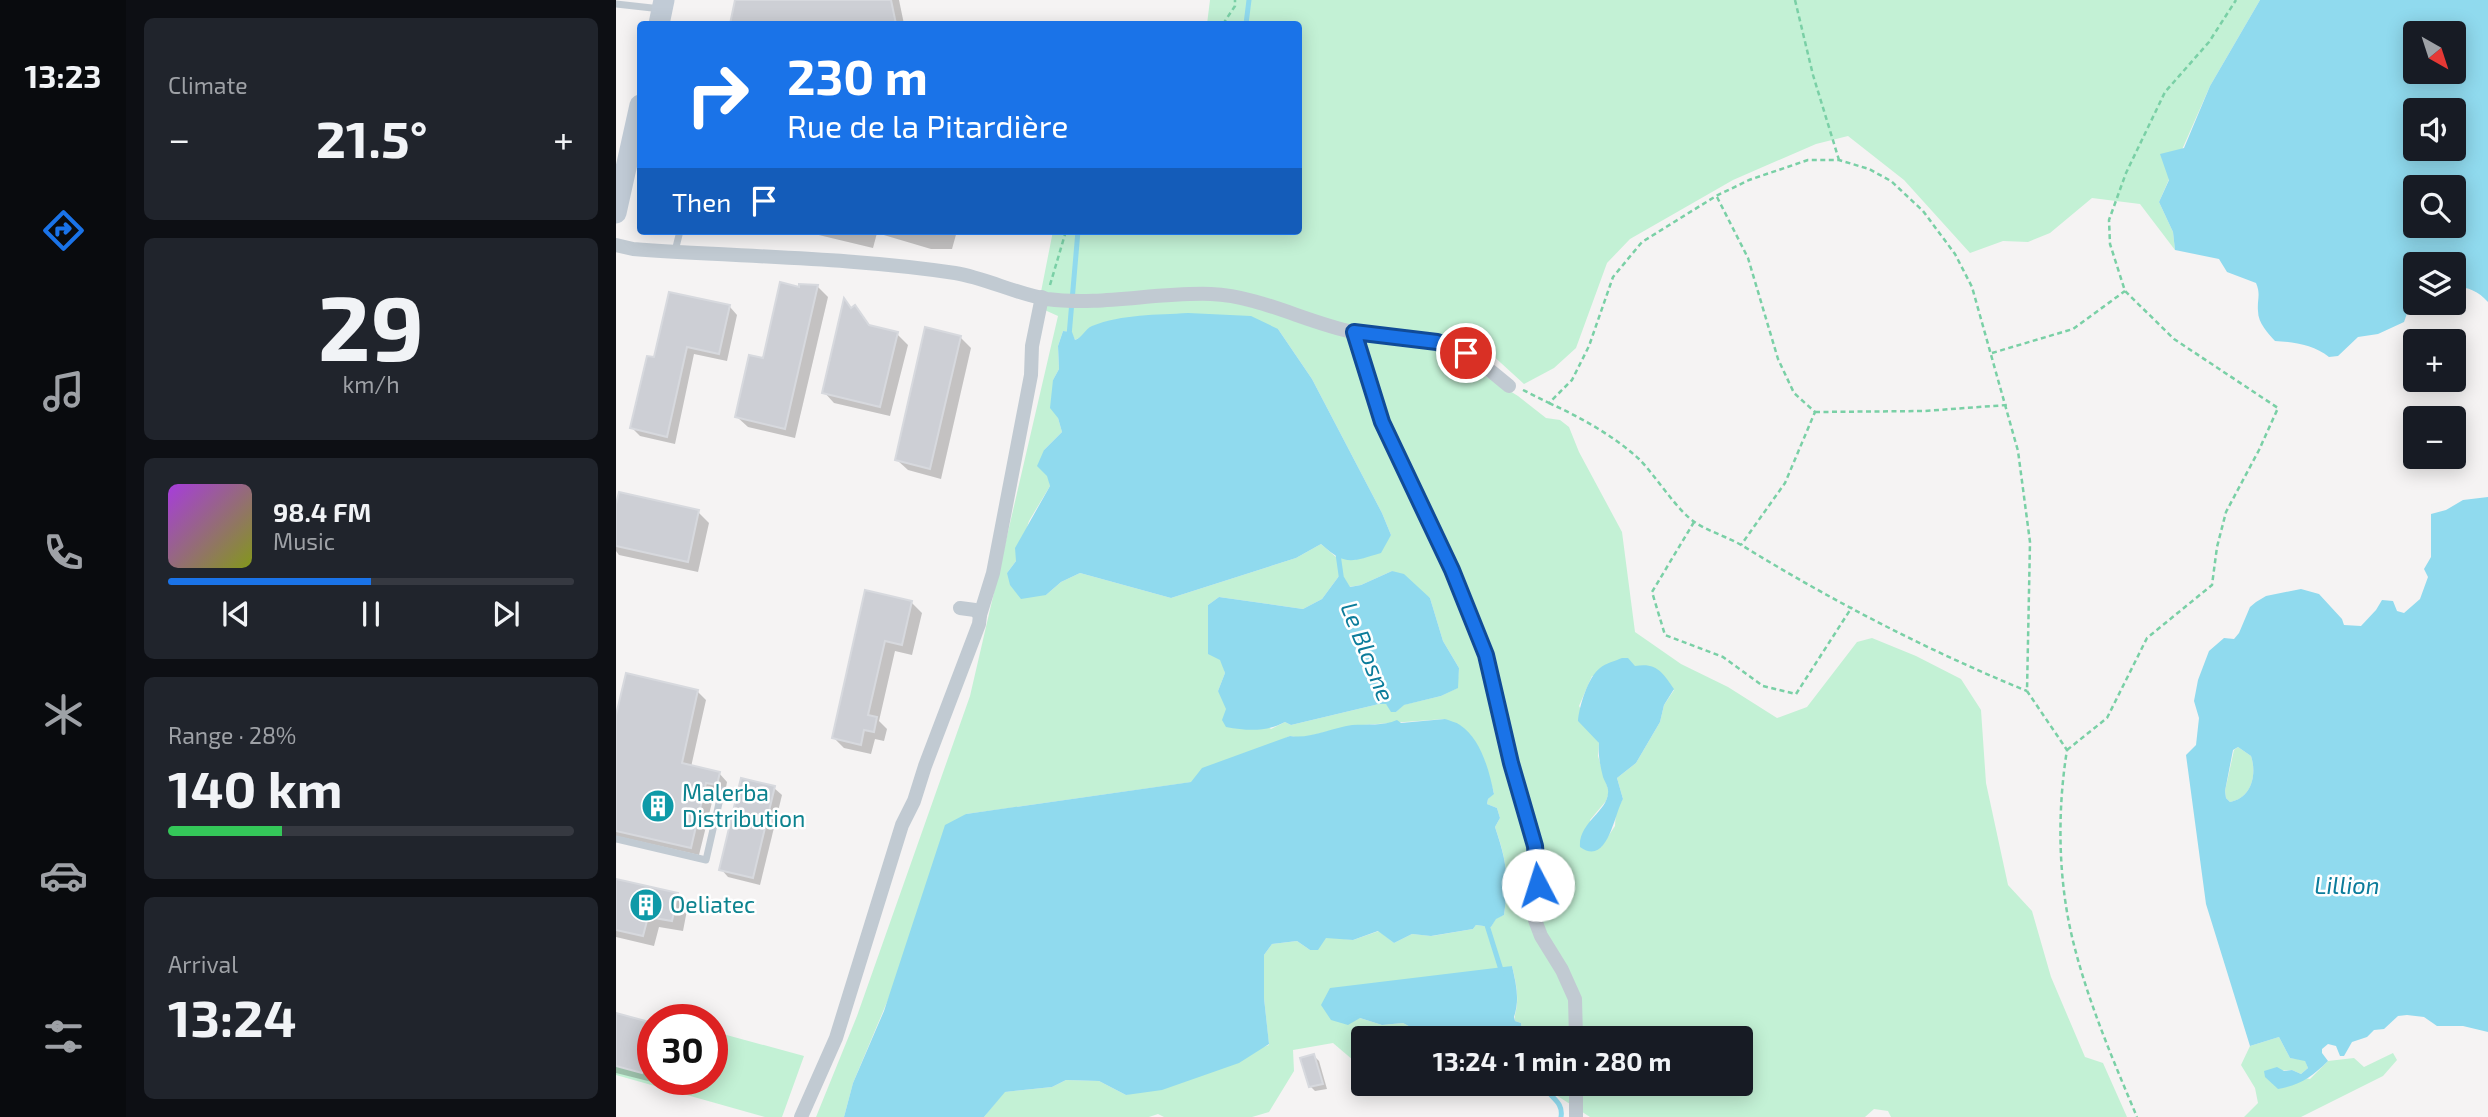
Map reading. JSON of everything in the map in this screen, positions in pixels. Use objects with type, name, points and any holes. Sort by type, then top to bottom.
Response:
[{"type":"main road","points":[[616,213],[637,118]]},
{"type":"street","points":[[616,245],[633,249],[821,260],[957,274],[1044,298],[1094,300],[1180,293],[1247,298],[1303,318],[1354,332],[1453,346],[1509,386]]},
{"type":"street","points":[[801,1117],[836,1038],[902,825],[914,801],[979,624],[993,573],[1031,375],[1032,346],[1044,298]]},
{"type":"street","points":[[1354,332],[1382,422],[1452,570],[1486,655],[1511,763],[1535,846],[1538,885],[1534,906],[1535,920],[1575,999],[1576,1026]]},
{"type":"street","points":[[960,608],[975,610],[980,615]]},
{"type":"street","points":[[1576,1096],[1576,1117]]},
{"type":"lane","points":[[616,5],[662,11]]},
{"type":"lane","points":[[675,252],[679,235]]},
{"type":"lane","points":[[616,839],[706,860],[722,790]]},
{"type":"path","points":[[1225,21],[1236,0]]},
{"type":"path","points":[[1795,0],[1813,75],[1839,160]]},
{"type":"path","points":[[2137,1117],[2106,1043],[2073,940],[2063,877],[2060,821],[2067,750],[2107,718],[2147,638],[2212,585],[2217,547],[2226,512],[2278,408],[2174,339],[2125,291],[2110,244],[2109,220],[2126,173],[2165,92],[2209,42],[2236,0]]},
{"type":"path","points":[[1549,403],[1572,380],[1589,346],[1613,277],[1642,242],[1749,180],[1808,160],[1839,160],[1869,169],[1891,181],[1923,211],[1955,254],[1972,287],[2007,405],[2018,451],[2030,542],[2027,691]]},
{"type":"path","points":[[1716,197],[1748,258],[1777,359],[1794,393],[1815,412],[1924,411],[2007,405]]},
{"type":"path","points":[[1044,298],[1065,235]]},
{"type":"path","points":[[1992,353],[2073,329],[2125,291]]},
{"type":"path","points":[[1509,386],[1528,391],[1569,412],[1639,459],[1694,522],[1919,643],[2027,691],[2067,750]]},
{"type":"path","points":[[1741,545],[1785,483],[1815,412]]},
{"type":"path","points":[[1694,522],[1652,592],[1665,635],[1723,657],[1763,686],[1796,694],[1853,607]]},
{"type":"green space","points":[[1210,0],[2260,0],[2210,86],[2159,202],[2173,232],[2175,250],[2140,204],[2092,198],[2050,233],[2028,242],[2003,241],[1970,253],[1904,180],[1848,136],[1816,144],[1733,180],[1630,239],[1607,263],[1576,348],[1554,368],[1524,384],[1478,342],[1449,330],[1449,354],[1518,396],[1546,418],[1560,420],[1569,427],[1579,452],[1622,532],[1635,632],[1681,664],[1728,687],[1777,718],[1807,707],[1857,642],[1872,638],[1961,679],[1981,710],[1986,783],[2008,885],[2032,911],[2051,977],[2085,1057],[2103,1063],[2127,1117],[1891,1117],[1888,1111],[1874,1109],[1865,1117],[1590,1117],[1558,1096],[1753,1096],[1753,1026],[1521,1026],[1521,1023],[1515,1021],[1517,994],[1512,966],[1360,1018],[1382,1025],[1403,1023],[1409,1026],[1351,1026],[1351,1058],[1333,1043],[1293,1050],[1294,1071],[1269,1112],[1252,1117],[1164,1117],[1158,1114],[1149,1117],[984,1117],[1004,1092],[1052,1087],[1066,1080],[1099,1081],[1126,1095],[1269,1045],[1264,998],[1264,955],[1272,944],[1297,941],[1310,950],[1326,937],[1353,940],[1379,931],[1394,943],[1412,934],[1432,936],[1473,929],[1476,925],[1491,927],[1496,918],[1504,915],[1506,902],[1506,870],[1495,827],[1500,818],[1497,808],[1487,804],[1494,793],[1484,760],[1445,719],[1350,726],[1301,738],[1290,736],[1192,782],[966,814],[853,1083],[844,1117],[816,1117],[857,1016],[970,696],[1058,316],[1038,307],[1052,235],[1302,235],[1302,21],[1207,21]],"holes":[[[1278,329],[1312,379],[1391,535],[1355,560],[1336,557],[1321,544],[1296,558],[1171,598],[1080,573],[1061,582],[1046,595],[1007,573],[1016,561],[1029,521],[1050,486],[1044,450],[1062,432],[1053,380],[1059,369],[1058,346],[1063,331],[1071,332],[1075,340],[1081,337]],[[1392,571],[1430,598],[1443,641],[1459,668],[1457,688],[1441,696],[1403,705],[1396,712],[1386,704],[1379,704],[1291,725],[1285,722],[1271,729],[1218,691],[1225,673],[1208,605],[1219,597],[1303,609],[1322,599],[1339,576],[1349,587],[1361,585]],[[1592,676],[1674,690],[1664,705],[1660,722],[1636,763],[1617,778],[1623,799],[1616,810],[1615,826],[1601,847],[1590,820],[1606,801],[1609,792],[1598,756],[1599,743],[1579,706]]]},
{"type":"green space","points":[[2238,747],[2251,756],[2253,777],[2243,796],[2230,802],[2225,791],[2234,750]]},
{"type":"green space","points":[[728,1035],[804,1056],[782,1117],[765,1117],[687,1095],[728,1095]]},
{"type":"green space","points":[[2279,1037],[2290,1058],[2305,1060],[2308,1068],[2301,1074],[2292,1070],[2264,1071],[2310,1079],[2328,1061],[2354,1058],[2364,1067],[2393,1053],[2397,1060],[2383,1076],[2301,1117],[2244,1117],[2258,1103],[2255,1088],[2241,1065],[2250,1046]]},
{"type":"green space","points":[[637,1047],[637,1081],[616,1075],[616,1066]]},
{"type":"water","points":[[2260,0],[2488,0],[2488,302],[2473,290],[2466,288],[2466,252],[2403,252],[2403,315],[2406,315],[2404,322],[2378,334],[2358,337],[2338,356],[2329,357],[2304,345],[2275,341],[2260,320],[2256,283],[2227,272],[2219,259],[2175,250],[2173,232],[2159,202],[2169,180],[2160,154],[2184,148],[2210,86]]},
{"type":"water","points":[[1188,313],[1251,316],[1278,329],[1312,379],[1382,513],[1391,535],[1381,553],[1349,560],[1336,556],[1321,544],[1296,558],[1171,598],[1080,573],[1061,582],[1046,595],[1021,599],[1010,585],[1007,573],[1016,561],[1015,548],[1050,486],[1047,476],[1037,466],[1044,450],[1062,432],[1058,418],[1050,408],[1053,380],[1059,369],[1058,346],[1063,331],[1072,332],[1075,340],[1092,326],[1115,319]]},
{"type":"water","name":"Lillion","points":[[2488,497],[2488,1032],[2463,1026],[2437,1026],[2424,1017],[2398,1016],[2384,1029],[2374,1030],[2367,1037],[2352,1042],[2344,1056],[2340,1056],[2336,1046],[2328,1044],[2322,1049],[2328,1061],[2322,1067],[2299,1083],[2278,1089],[2265,1077],[2264,1071],[2277,1067],[2301,1074],[2308,1068],[2305,1061],[2290,1058],[2279,1037],[2250,1046],[2206,904],[2186,755],[2196,745],[2199,718],[2194,701],[2198,680],[2209,651],[2224,638],[2234,639],[2250,607],[2266,596],[2301,589],[2319,594],[2342,619],[2344,625],[2361,626],[2382,600],[2393,601],[2397,611],[2404,613],[2420,599],[2428,577],[2424,569],[2431,557],[2431,514],[2446,510],[2463,500]],"holes":[[[2238,747],[2251,756],[2251,784],[2243,796],[2230,802],[2225,791],[2233,750]]]},
{"type":"water","points":[[1392,571],[1404,574],[1430,598],[1443,641],[1459,668],[1458,688],[1441,696],[1404,705],[1396,712],[1391,712],[1386,704],[1379,704],[1291,725],[1285,722],[1257,730],[1226,727],[1222,720],[1226,709],[1218,691],[1225,673],[1220,660],[1208,654],[1208,605],[1219,597],[1303,609],[1322,599],[1339,576],[1344,577],[1350,587]]},
{"type":"water","points":[[1622,658],[1628,658],[1635,666],[1654,667],[1674,689],[1664,705],[1660,722],[1636,763],[1617,778],[1623,799],[1609,836],[1604,845],[1590,851],[1580,847],[1583,831],[1603,806],[1608,791],[1600,764],[1599,743],[1578,721],[1585,693],[1596,672]]},
{"type":"water","points":[[1445,719],[1460,725],[1479,747],[1487,765],[1494,794],[1487,804],[1497,808],[1500,818],[1495,827],[1506,871],[1506,902],[1504,915],[1496,919],[1491,927],[1476,925],[1473,929],[1431,936],[1412,934],[1394,943],[1378,931],[1353,940],[1326,938],[1318,950],[1310,950],[1297,941],[1272,944],[1264,955],[1264,998],[1269,1044],[1239,1063],[1162,1090],[1126,1095],[1099,1081],[1066,1080],[1052,1087],[1005,1092],[984,1117],[844,1117],[853,1083],[884,1011],[945,825],[966,814],[1191,782],[1202,768],[1290,736],[1306,736],[1352,725],[1381,724],[1397,720],[1401,723]]},
{"type":"water","points":[[1512,966],[1517,998],[1514,1017],[1521,1026],[1409,1026],[1403,1023],[1382,1025],[1360,1018],[1348,1025],[1331,1020],[1321,1005],[1330,988]]},
{"type":"building","points":[[735,0],[891,0],[895,21],[731,21]]},
{"type":"building","points":[[780,282],[799,287],[799,284],[818,285],[785,429],[735,417],[749,355],[763,358]]},
{"type":"building","points":[[669,292],[730,305],[719,354],[687,347],[667,437],[630,428],[647,356],[654,357]]},
{"type":"building","points":[[844,298],[851,308],[855,305],[869,325],[898,332],[880,407],[822,393]]},
{"type":"building","points":[[925,327],[961,336],[930,469],[895,460]]},
{"type":"building","points":[[619,492],[699,510],[688,562],[616,546],[616,504]]},
{"type":"building","points":[[865,590],[912,601],[902,645],[885,641],[868,715],[877,717],[874,732],[864,730],[861,745],[832,738]]},
{"type":"building","points":[[626,673],[698,690],[682,763],[720,772],[717,785],[706,783],[691,848],[616,831],[616,715]]},
{"type":"building","points":[[741,778],[775,786],[753,878],[719,870]]},
{"type":"building","name":"Oeliatec","points":[[616,879],[678,893],[672,921],[648,917],[643,936],[616,930]]},
{"type":"building","points":[[616,1013],[637,1019],[637,1072],[616,1066]]},
{"type":"building","points":[[1314,1054],[1323,1084],[1309,1087],[1300,1058]]},
{"type":"waterway","name":"Le Blosne","points":[[1246,21],[1249,0]]},
{"type":"waterway","name":"Le Blosne","points":[[1069,336],[1078,235]]},
{"type":"waterway","name":"Le Blosne","points":[[1338,554],[1342,582]]},
{"type":"waterway","name":"Le Blosne","points":[[1486,922],[1502,973]]},
{"type":"waterway","name":"Le Blosne","points":[[1552,1096],[1560,1106],[1561,1117]]},
{"type":"place","name":"Malerba Distribution","points":[[658,806]]},
{"type":"place","name":"Oeliatec","points":[[646,905]]},
{"type":"route","points":[[1466,353],[1437,342],[1354,332],[1382,422],[1452,570],[1486,655],[1511,763],[1535,846],[1538,885]]}]
